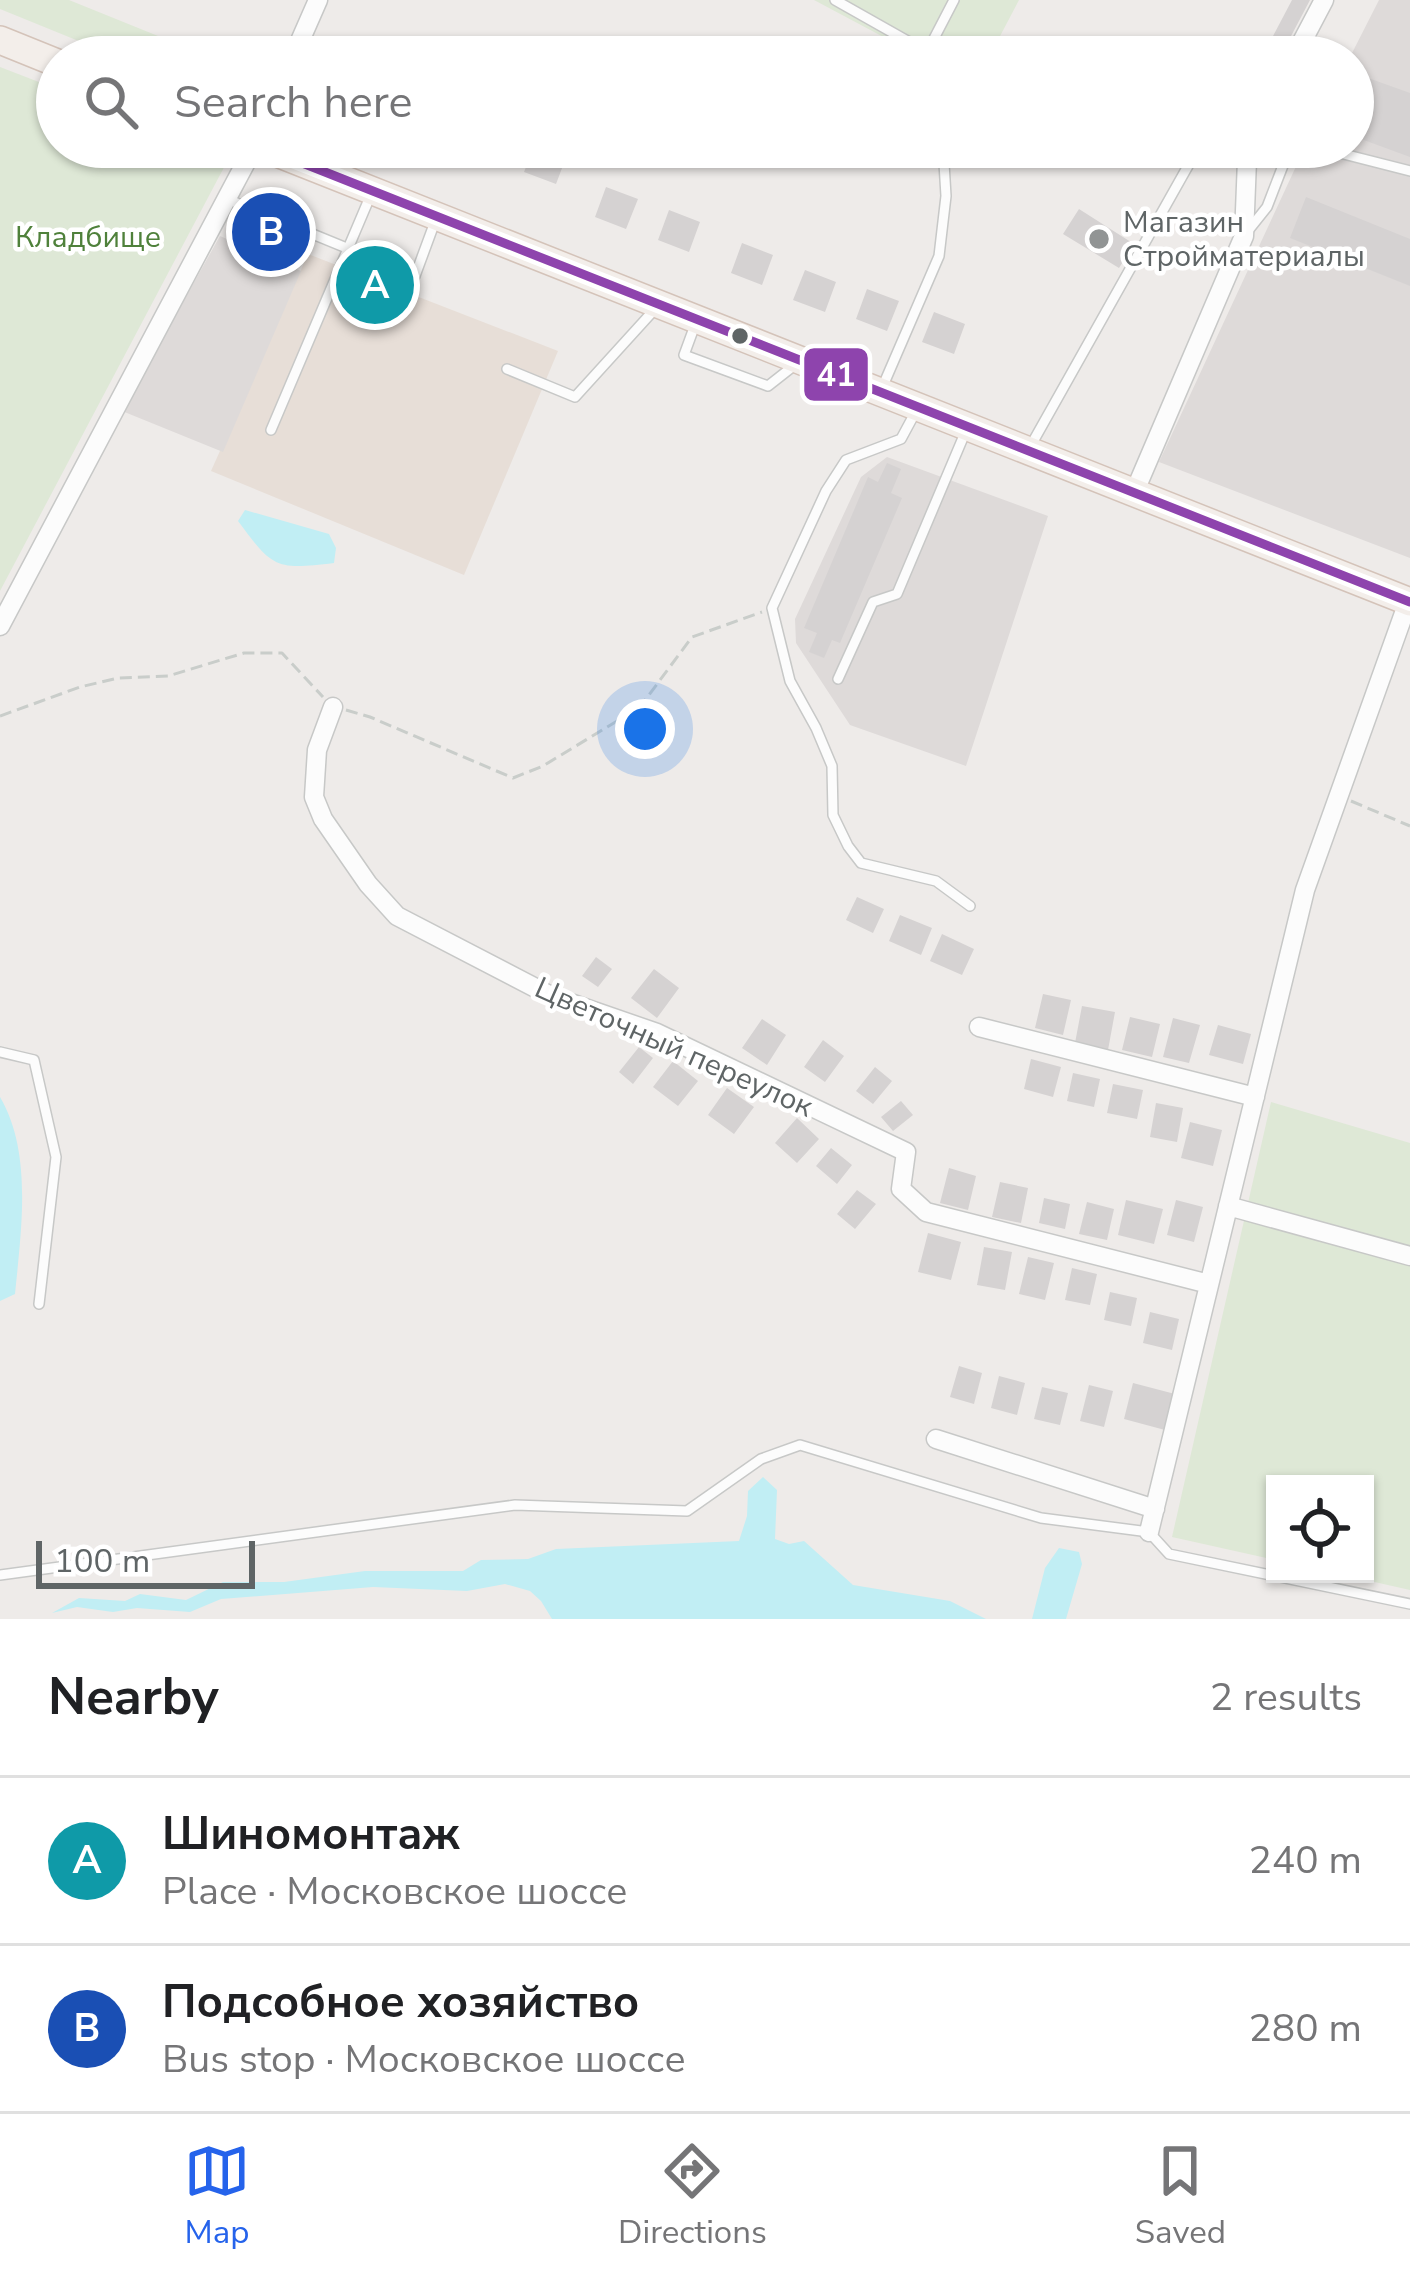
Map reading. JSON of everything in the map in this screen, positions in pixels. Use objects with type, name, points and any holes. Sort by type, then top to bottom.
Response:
[{"type":"main road","points":[[0,40],[36,55]]},
{"type":"main road","points":[[312,168],[1409,602]]},
{"type":"street","points":[[302,36],[318,0]]},
{"type":"street","points":[[1305,36],[1324,0]]},
{"type":"street","points":[[0,626],[245,168]]},
{"type":"street","points":[[1134,493],[1244,236],[1247,168]]},
{"type":"street","points":[[1149,1532],[1305,890],[1409,602]]},
{"type":"street","name":"Цветочный переулок","points":[[333,707],[317,750],[314,797],[323,819],[368,884],[397,916],[554,997],[657,1034],[906,1151],[901,1189],[926,1213],[1209,1284]]},
{"type":"street","points":[[979,1027],[1255,1096]]},
{"type":"street","points":[[1228,1206],[1410,1256]]},
{"type":"street","points":[[936,1439],[1155,1508]]},
{"type":"lane","points":[[835,0],[897,36]]},
{"type":"lane","points":[[937,36],[954,0]]},
{"type":"lane","points":[[1374,162],[1410,171]]},
{"type":"lane","points":[[880,393],[939,256],[945,168]]},
{"type":"lane","points":[[1028,452],[1187,168]]},
{"type":"lane","points":[[1244,236],[1267,207],[1282,168]]},
{"type":"lane","points":[[271,430],[372,191]]},
{"type":"lane","points":[[227,199],[416,276],[437,217]]},
{"type":"lane","points":[[507,369],[575,398],[658,305]]},
{"type":"lane","points":[[918,408],[901,439],[846,460],[826,491],[772,608],[790,681],[832,766],[833,815],[848,846],[861,863],[936,881],[970,906]]},
{"type":"lane","points":[[838,679],[873,602],[897,594],[967,428]]},
{"type":"lane","points":[[0,1052],[34,1060],[56,1157],[39,1304]]},
{"type":"lane","points":[[0,1575],[514,1504],[687,1511],[761,1459],[800,1445],[1041,1518],[1149,1532],[1168,1554],[1410,1604]]},
{"type":"path","points":[[0,716],[118,678],[168,676],[244,653],[282,653],[333,707],[370,716],[513,778],[543,766],[640,707],[692,637],[772,608]]},
{"type":"path","points":[[1339,796],[1410,826]]},
{"type":"shaded area","points":[[1379,0],[1410,0],[1410,558],[1159,462],[1295,168],[1374,168],[1374,36],[1361,36]]},
{"type":"shaded area","points":[[220,236],[301,271],[223,452],[122,411]]},
{"type":"shaded area","points":[[308,254],[558,351],[464,575],[211,471]]},
{"type":"shaded area","points":[[887,457],[1048,516],[966,766],[850,725],[796,643],[795,619],[861,477]]},
{"type":"green space","points":[[0,0],[69,0],[158,36],[66,36],[0,9]]},
{"type":"green space","points":[[814,0],[1019,0],[1000,36],[882,36]]},
{"type":"green space","name":"Кладбище","points":[[0,67],[36,81],[36,168],[224,168],[0,591]]},
{"type":"green space","points":[[1271,1102],[1410,1143],[1410,1590],[1374,1582],[1374,1475],[1266,1475],[1266,1558],[1172,1537]]},
{"type":"water","points":[[245,510],[329,534],[336,548],[334,563],[287,565],[268,557],[238,521]]},
{"type":"water","points":[[0,1097],[17,1143],[22,1193],[15,1294],[0,1301]]},
{"type":"water","points":[[763,1477],[777,1490],[775,1539],[789,1544],[804,1541],[853,1585],[950,1601],[986,1619],[552,1619],[530,1591],[505,1584],[467,1591],[373,1587],[221,1599],[190,1612],[77,1607],[52,1613],[79,1598],[125,1601],[140,1594],[186,1600],[223,1582],[284,1582],[365,1571],[463,1571],[481,1560],[528,1559],[556,1549],[739,1541],[748,1491]]},
{"type":"water","points":[[1059,1548],[1079,1552],[1082,1564],[1066,1619],[1032,1619],[1045,1568]]},
{"type":"building","points":[[1292,0],[1310,0],[1291,36],[1273,36]]},
{"type":"building","points":[[1374,80],[1410,93],[1410,157],[1374,144]]},
{"type":"building","points":[[526,168],[562,168],[556,184],[524,172]]},
{"type":"building","points":[[606,187],[638,199],[626,229],[595,217]]},
{"type":"building","points":[[1306,197],[1410,239],[1410,286],[1290,238]]},
{"type":"building","name":"Магазин Стройматериалы","points":[[1079,209],[1134,244],[1119,268],[1063,234]]},
{"type":"building","points":[[669,210],[700,222],[689,252],[658,240]]},
{"type":"building","points":[[742,243],[773,255],[762,285],[731,273]]},
{"type":"building","points":[[350,269],[404,288],[399,301],[345,282]]},
{"type":"building","points":[[805,270],[836,282],[825,312],[793,300]]},
{"type":"building","points":[[867,289],[899,301],[887,331],[856,319]]},
{"type":"building","points":[[934,312],[965,324],[954,354],[922,342]]},
{"type":"building","points":[[887,463],[901,469],[891,493],[902,498],[840,643],[832,640],[824,658],[809,652],[817,633],[804,628],[868,477],[878,482]]},
{"type":"building","points":[[857,897],[884,909],[873,933],[846,920]]},
{"type":"building","points":[[900,915],[932,928],[921,955],[889,941]]},
{"type":"building","points":[[942,934],[974,949],[962,975],[930,961]]},
{"type":"building","points":[[596,957],[612,969],[598,987],[582,976]]},
{"type":"building","points":[[654,969],[679,988],[657,1018],[631,998]]},
{"type":"building","points":[[1043,994],[1071,1000],[1063,1035],[1035,1028]]},
{"type":"building","points":[[1082,1006],[1115,1012],[1108,1050],[1075,1043]]},
{"type":"building","points":[[1130,1017],[1160,1024],[1152,1057],[1122,1050]]},
{"type":"building","points":[[1173,1018],[1200,1025],[1189,1063],[1163,1057]]},
{"type":"building","points":[[762,1019],[786,1035],[767,1065],[742,1048]]},
{"type":"building","points":[[1218,1025],[1251,1034],[1243,1064],[1209,1055]]},
{"type":"building","points":[[823,1040],[844,1056],[825,1082],[804,1067]]},
{"type":"building","points":[[639,1047],[653,1058],[633,1084],[619,1072]]},
{"type":"building","points":[[1031,1059],[1061,1067],[1053,1097],[1024,1089]]},
{"type":"building","points":[[673,1061],[698,1081],[678,1106],[653,1087]]},
{"type":"building","points":[[875,1067],[892,1081],[873,1104],[856,1091]]},
{"type":"building","points":[[1073,1073],[1100,1079],[1094,1107],[1067,1101]]},
{"type":"building","points":[[1113,1084],[1143,1090],[1137,1119],[1107,1113]]},
{"type":"building","points":[[727,1088],[754,1107],[734,1134],[708,1115]]},
{"type":"building","points":[[901,1101],[913,1115],[893,1131],[881,1117]]},
{"type":"building","points":[[1156,1103],[1183,1108],[1177,1142],[1150,1137]]},
{"type":"building","points":[[797,1118],[819,1139],[797,1163],[775,1143]]},
{"type":"building","points":[[1190,1122],[1222,1130],[1213,1166],[1181,1158]]},
{"type":"building","points":[[831,1148],[852,1165],[837,1184],[816,1166]]},
{"type":"building","points":[[949,1168],[976,1176],[968,1210],[940,1203]]},
{"type":"building","points":[[1000,1182],[1028,1188],[1021,1223],[992,1217]]},
{"type":"building","points":[[857,1190],[876,1204],[855,1229],[837,1214]]},
{"type":"building","points":[[1044,1198],[1070,1204],[1065,1229],[1039,1223]]},
{"type":"building","points":[[1126,1200],[1163,1209],[1154,1244],[1118,1235]]},
{"type":"building","points":[[1176,1200],[1203,1207],[1194,1242],[1167,1235]]},
{"type":"building","points":[[1087,1202],[1114,1209],[1107,1240],[1079,1234]]},
{"type":"building","points":[[928,1233],[961,1242],[951,1280],[918,1272]]},
{"type":"building","points":[[984,1247],[1012,1252],[1005,1290],[977,1285]]},
{"type":"building","points":[[1028,1257],[1054,1263],[1045,1300],[1019,1294]]},
{"type":"building","points":[[1072,1268],[1097,1274],[1090,1305],[1065,1300]]},
{"type":"building","points":[[1110,1292],[1137,1298],[1131,1326],[1104,1320]]},
{"type":"building","points":[[1150,1312],[1179,1319],[1172,1350],[1143,1343]]},
{"type":"building","points":[[959,1366],[982,1373],[974,1404],[950,1397]]},
{"type":"building","points":[[999,1376],[1025,1383],[1017,1415],[991,1408]]},
{"type":"building","points":[[1133,1383],[1175,1394],[1165,1430],[1124,1419]]},
{"type":"building","points":[[1089,1385],[1113,1391],[1104,1427],[1080,1421]]},
{"type":"building","points":[[1042,1387],[1068,1393],[1060,1425],[1034,1419]]},
{"type":"transit line","name":"41","points":[[315,168],[1410,602]]},
{"type":"place","name":"Подсобное хозяйство","points":[[271,232]]},
{"type":"place","name":"Магазин Стройматериалы","points":[[1099,239]]},
{"type":"place","name":"Шиномонтаж","points":[[375,285]]}]
